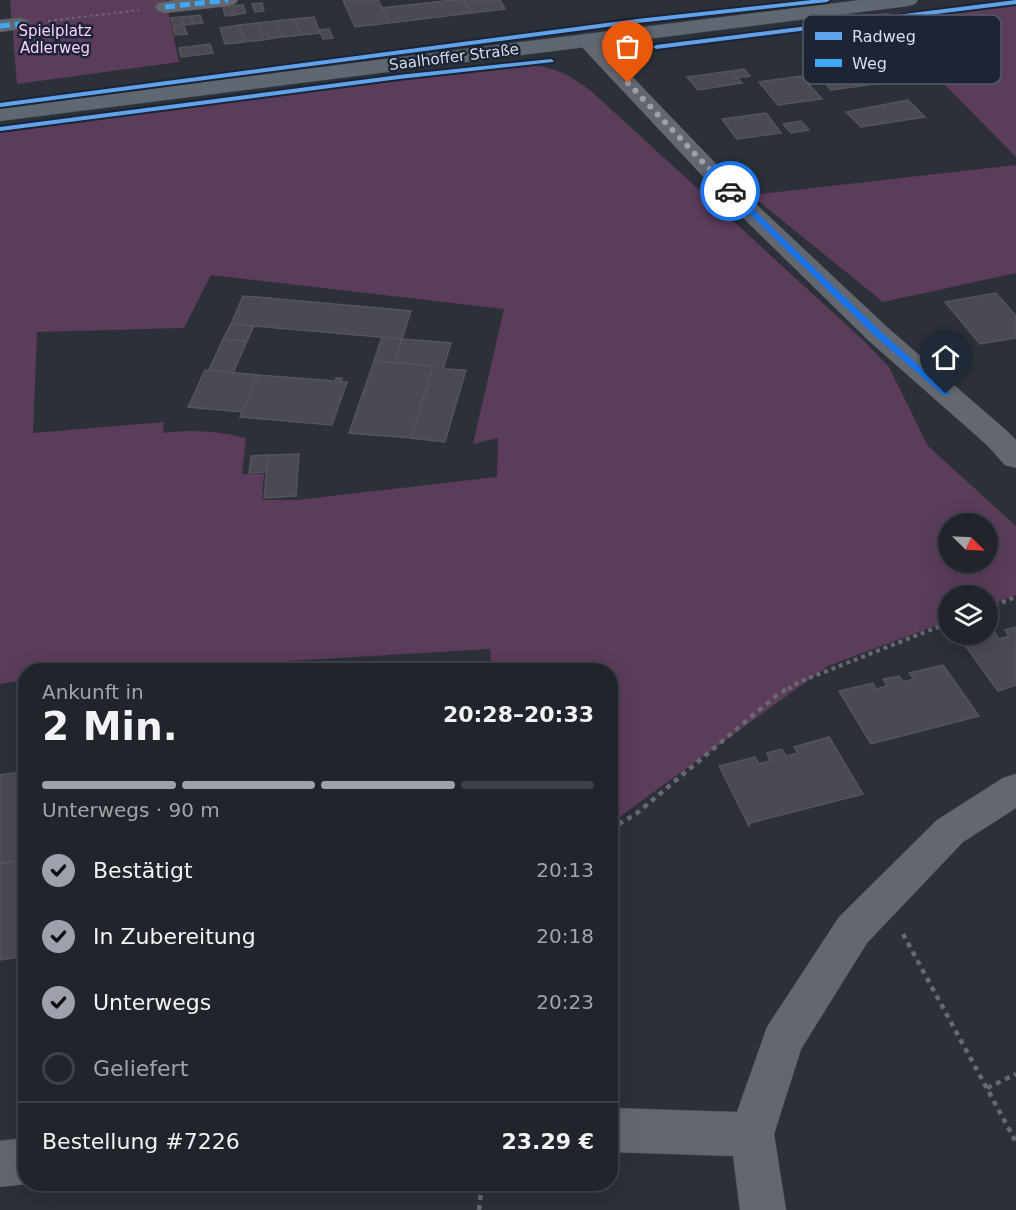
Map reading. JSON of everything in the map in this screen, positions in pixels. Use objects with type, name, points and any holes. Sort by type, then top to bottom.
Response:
[{"type":"main road","name":"Saalhoffer Straße","points":[[0,114],[122,97],[588,42],[908,0]]},
{"type":"street","points":[[165,7],[228,0]]},
{"type":"street","points":[[588,42],[735,197],[878,334],[997,438],[1016,458]]},
{"type":"street","points":[[763,1210],[752,1134],[782,1041],[853,930],[950,831],[1016,789]]},
{"type":"street","points":[[618,1130],[752,1134]]},
{"type":"street","points":[[0,1164],[18,1162]]},
{"type":"path","points":[[10,25],[165,7]]},
{"type":"path","points":[[998,604],[1016,597]]},
{"type":"path","points":[[618,824],[636,814],[777,695],[798,682],[938,627]]},
{"type":"path","points":[[884,899],[1016,1142]]},
{"type":"path","points":[[987,1088],[1016,1074]]},
{"type":"path","points":[[479,1210],[481,1191]]},
{"type":"green space","name":"Spielplatz Adlerweg","points":[[10,0],[166,0],[179,62],[17,84]]},
{"type":"green space","points":[[1016,2],[1016,157],[944,84],[1001,84],[1001,15],[875,14]]},
{"type":"green space","points":[[527,65],[561,72],[591,91],[862,339],[889,367],[928,446],[1016,526],[1016,595],[998,602],[998,585],[938,585],[938,625],[828,666],[618,818],[618,663],[491,663],[490,649],[256,663],[18,663],[18,681],[0,684],[0,132],[257,97]],"holes":[[[211,275],[504,309],[473,444],[498,438],[497,477],[296,500],[262,500],[264,474],[242,474],[246,438],[205,431],[163,433],[164,422],[33,433],[37,332],[184,328]]]},
{"type":"green space","points":[[1016,165],[1016,273],[883,302],[751,195]]},
{"type":"building","points":[[343,0],[378,0],[389,23],[355,27]]},
{"type":"building","points":[[464,0],[472,13],[389,23],[382,8]]},
{"type":"building","points":[[464,0],[500,0],[505,9],[472,13]]},
{"type":"building","points":[[262,3],[264,11],[255,12],[252,4]]},
{"type":"building","points":[[243,5],[246,13],[235,15],[233,6]]},
{"type":"building","points":[[233,6],[235,15],[225,16],[223,7]]},
{"type":"building","points":[[200,15],[203,23],[193,24],[191,16]]},
{"type":"building","points":[[191,16],[193,24],[183,25],[181,17]]},
{"type":"building","points":[[181,17],[183,25],[173,26],[171,18]]},
{"type":"building","points":[[314,17],[320,33],[301,35],[295,19]]},
{"type":"building","points":[[295,19],[301,35],[282,37],[276,21]]},
{"type":"building","points":[[276,21],[282,37],[263,40],[258,23]]},
{"type":"building","points":[[258,23],[263,40],[244,42],[239,25]]},
{"type":"building","points":[[184,25],[187,34],[175,35],[173,27]]},
{"type":"building","points":[[239,25],[244,42],[225,44],[220,28]]},
{"type":"building","points":[[329,29],[333,38],[323,39],[319,30]]},
{"type":"building","points":[[210,44],[213,53],[181,57],[179,48]]},
{"type":"building","points":[[744,69],[750,76],[737,78],[731,71]]},
{"type":"building","points":[[731,71],[742,83],[698,90],[687,77]]},
{"type":"building","points":[[801,76],[803,84],[808,84],[822,99],[778,105],[759,82]]},
{"type":"building","points":[[826,84],[875,84],[831,90]]},
{"type":"building","points":[[908,100],[925,117],[861,127],[846,112]]},
{"type":"building","points":[[766,113],[781,133],[737,139],[722,119]]},
{"type":"building","points":[[801,121],[809,130],[791,133],[783,124]]},
{"type":"building","points":[[996,293],[1016,316],[1016,338],[980,344],[945,302]]},
{"type":"building","points":[[243,296],[411,311],[402,339],[231,324]]},
{"type":"building","points":[[231,324],[254,326],[247,341],[223,339]]},
{"type":"building","points":[[382,337],[402,339],[395,363],[374,361]]},
{"type":"building","points":[[223,339],[247,341],[233,373],[209,370]]},
{"type":"building","points":[[402,339],[451,343],[443,369],[466,370],[445,442],[411,438],[433,366],[395,363]]},
{"type":"building","points":[[374,361],[433,366],[411,438],[349,433]]},
{"type":"building","points":[[205,370],[258,375],[242,412],[188,407]]},
{"type":"building","points":[[258,375],[335,381],[336,378],[342,378],[341,382],[347,382],[332,425],[240,417]]},
{"type":"building","points":[[299,454],[296,496],[264,498],[268,455]]},
{"type":"building","points":[[268,455],[266,472],[249,473],[251,456]]},
{"type":"building","points":[[1016,627],[1016,685],[998,691],[965,645],[998,645],[998,638],[1009,636],[1005,630]]},
{"type":"building","points":[[943,665],[979,716],[871,744],[839,691],[873,683],[876,689],[887,686],[883,679],[899,676],[903,682],[914,679],[909,673]]},
{"type":"building","points":[[829,737],[863,794],[750,823],[749,826],[719,766],[755,757],[759,764],[770,761],[767,753],[782,749],[786,756],[798,753],[794,747]]},
{"type":"building","points":[[18,772],[18,860],[0,863],[0,775]]},
{"type":"building","points":[[18,860],[18,957],[0,960],[0,864]]},
{"type":"marked path","points":[[165,7],[228,0]]},
{"type":"marked path","points":[[0,26],[20,24]]},
{"type":"cycle path","points":[[0,105],[637,21],[827,0]]},
{"type":"cycle path","points":[[912,15],[1016,2]]},
{"type":"cycle path","points":[[656,47],[803,29]]},
{"type":"cycle path","points":[[0,129],[399,77],[551,61]]},
{"type":"way so far","points":[[628,83],[730,191]]},
{"type":"route","points":[[730,191],[878,334],[946,394]]}]
